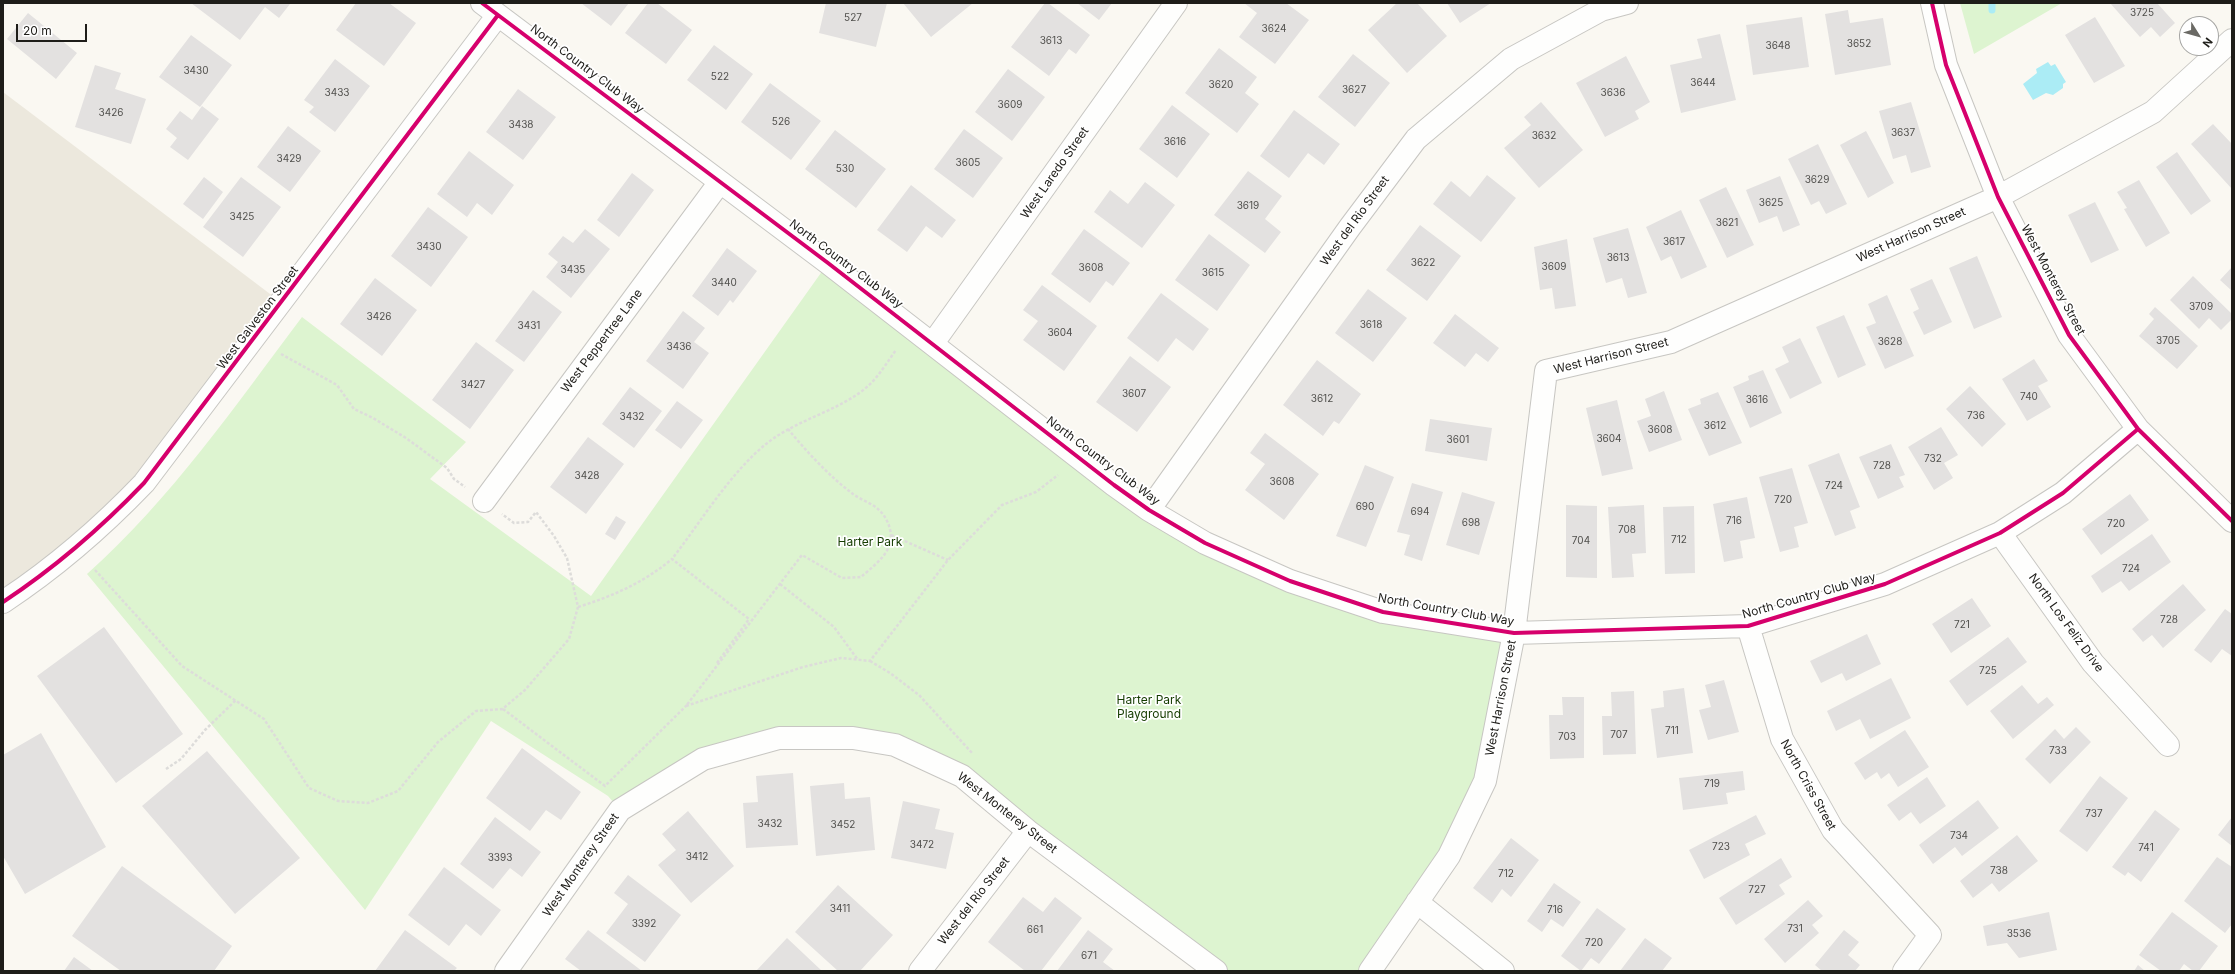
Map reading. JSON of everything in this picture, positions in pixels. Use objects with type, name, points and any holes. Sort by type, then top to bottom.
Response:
[{"type":"street","name":"West Laredo Street","points":[[932,343],[1176,3]]},
{"type":"street","name":"West del Rio Street","points":[[1149,510],[1341,240],[1416,139],[1511,59],[1601,10],[1627,3]]},
{"type":"street","name":"West Monterey Street","points":[[1932,3],[1946,66],[1998,197],[2069,335],[2138,429],[2232,521]]},
{"type":"street","name":"North Country Club Way","points":[[490,9],[932,343],[1114,485],[1149,510],[1205,543],[1290,581],[1383,612],[1514,633],[1748,626],[1885,584],[2000,533],[2063,493],[2138,429]]},
{"type":"street","name":"West Galveston Street","points":[[3,602],[60,562],[94,534],[144,483],[264,327],[490,9]]},
{"type":"street","name":"West Harrison Street","points":[[1370,971],[1449,856],[1485,781],[1514,633],[1546,372],[1671,342],[1998,197],[2153,112],[2232,40]]},
{"type":"street","name":"West Peppertree Lane","points":[[484,501],[720,182]]},
{"type":"street","name":"North Los Feliz Drive","points":[[2000,533],[2093,663],[2168,745]]},
{"type":"street","name":"North Criss Street","points":[[1748,626],[1782,739],[1833,830],[1930,935],[1904,971]]},
{"type":"street","name":"West Monterey Street","points":[[506,971],[620,810],[703,759],[779,738],[853,738],[895,745],[962,776],[1028,831],[1216,971]]},
{"type":"street","name":"West del Rio Street","points":[[920,971],[1028,831]]},
{"type":"street","points":[[1418,902],[1503,971]]},
{"type":"path","points":[[578,607],[607,598],[633,587],[658,571],[672,559],[741,468],[766,444],[788,429],[844,402],[869,386],[896,350]]},
{"type":"path","points":[[95,570],[182,666],[264,719],[309,788],[338,802],[368,803],[398,791],[438,742],[476,711],[503,709],[525,690],[569,639],[578,607],[567,558],[554,536],[536,512],[528,522],[514,523],[454,479],[447,468],[428,453],[373,418],[354,409],[337,385],[281,354]]},
{"type":"path","points":[[503,709],[605,786],[686,706],[802,555],[842,578],[861,577],[881,558],[889,546],[891,535],[888,523],[879,510],[852,494],[802,446],[788,429]]},
{"type":"path","points":[[870,661],[948,560],[1002,505],[1036,492],[1058,474]]},
{"type":"path","points":[[891,535],[948,560]]},
{"type":"path","points":[[672,559],[749,619],[686,706]]},
{"type":"path","points":[[780,584],[834,627],[858,660]]},
{"type":"path","points":[[686,706],[803,667],[841,658],[870,661],[890,673],[919,695],[974,756]]},
{"type":"path","points":[[166,769],[181,759],[205,730],[236,700]]},
{"type":"shaded area","points":[[3,92],[282,303],[167,454],[3,602]]},
{"type":"green space","points":[[1960,3],[2062,3],[1974,54]]},
{"type":"green space","name":"Harter Park","points":[[828,263],[1114,485],[1290,581],[1514,633],[1485,781],[1370,971],[1216,971],[1028,831],[895,745],[739,749],[620,810],[608,796],[491,721],[365,910],[87,574],[147,515],[201,451],[302,317],[466,442],[430,479],[591,596]]},
{"type":"water","points":[[2048,62],[2051,66],[2055,64],[2066,82],[2063,84],[2063,88],[2053,95],[2046,93],[2033,100],[2023,84],[2037,73],[2036,69]]},
{"type":"building","points":[[191,3],[290,4],[279,18],[265,7],[240,40]]},
{"type":"building","points":[[356,3],[389,3],[416,23],[384,66],[336,30]]},
{"type":"building","points":[[581,3],[629,3],[611,26]]},
{"type":"building","points":[[648,3],[657,3],[692,30],[666,64],[625,33]]},
{"type":"building","points":[[826,3],[887,3],[876,47],[819,33]]},
{"type":"building","points":[[903,3],[973,3],[931,37]]},
{"type":"building","points":[[1045,3],[1048,3],[1090,35],[1076,54],[1069,49],[1049,76],[1011,47]]},
{"type":"building","points":[[1077,3],[1112,3],[1099,20]]},
{"type":"building","points":[[1244,3],[1286,3],[1309,20],[1275,64],[1239,37],[1257,13]]},
{"type":"building","points":[[1397,3],[1417,3],[1447,36],[1407,73],[1368,30]]},
{"type":"building","points":[[1447,3],[1491,3],[1460,23]]},
{"type":"building","points":[[2110,3],[2157,3],[2175,23],[2160,37],[2151,27],[2140,37]]},
{"type":"building","points":[[1848,10],[1850,23],[1883,18],[1891,65],[1835,75],[1825,14]]},
{"type":"building","points":[[28,13],[77,53],[56,79],[7,39]]},
{"type":"building","points":[[1802,17],[1809,67],[1753,75],[1746,25]]},
{"type":"building","points":[[2095,17],[2125,66],[2094,83],[2065,35]]},
{"type":"building","points":[[1720,34],[1736,100],[1681,113],[1670,65],[1702,58],[1697,39]]},
{"type":"building","points":[[191,35],[232,65],[200,107],[159,77]]},
{"type":"building","points":[[714,45],[753,74],[726,110],[687,80]]},
{"type":"building","points":[[1219,48],[1257,77],[1245,93],[1259,104],[1237,133],[1185,93]]},
{"type":"building","points":[[1353,54],[1390,83],[1355,127],[1318,97]]},
{"type":"building","points":[[1626,56],[1650,102],[1635,111],[1639,119],[1605,137],[1576,83]]},
{"type":"building","points":[[335,59],[370,86],[335,132],[309,112],[314,107],[304,100]]},
{"type":"building","points":[[95,65],[121,73],[115,89],[146,99],[131,144],[75,127]]},
{"type":"building","points":[[1008,69],[1045,97],[1012,141],[975,112]]},
{"type":"building","points":[[770,83],[821,121],[791,160],[741,122]]},
{"type":"building","points":[[518,89],[556,117],[523,160],[486,132]]},
{"type":"building","points":[[1541,102],[1583,150],[1539,188],[1504,148],[1531,125],[1524,117]]},
{"type":"building","points":[[1911,102],[1931,167],[1911,173],[1906,155],[1893,159],[1879,111]]},
{"type":"building","points":[[1172,105],[1210,134],[1177,178],[1139,149]]},
{"type":"building","points":[[202,106],[219,119],[188,160],[170,147],[177,138],[166,129],[180,111],[192,120]]},
{"type":"building","points":[[1294,110],[1340,144],[1324,165],[1308,153],[1289,178],[1260,156]]},
{"type":"building","points":[[2213,124],[2232,144],[2232,189],[2191,144]]},
{"type":"building","points":[[288,126],[321,151],[290,192],[257,167]]},
{"type":"building","points":[[964,129],[1003,158],[973,198],[934,169]]},
{"type":"building","points":[[835,130],[886,169],[856,208],[805,169]]},
{"type":"building","points":[[1866,131],[1894,183],[1868,198],[1840,145]]},
{"type":"building","points":[[1818,144],[1847,204],[1826,214],[1819,201],[1811,205],[1788,159]]},
{"type":"building","points":[[469,151],[514,185],[492,215],[477,203],[467,217],[437,194]]},
{"type":"building","points":[[2177,152],[2211,201],[2191,215],[2156,167]]},
{"type":"building","points":[[1248,171],[1282,196],[1265,219],[1281,232],[1265,253],[1214,215]]},
{"type":"building","points":[[632,173],[654,190],[619,237],[597,220]]},
{"type":"building","points":[[1487,175],[1516,198],[1481,242],[1433,204],[1451,181],[1470,197]]},
{"type":"building","points":[[1780,176],[1800,225],[1783,232],[1777,216],[1759,223],[1746,190]]},
{"type":"building","points":[[204,177],[223,192],[203,219],[183,204]]},
{"type":"building","points":[[241,177],[281,207],[243,257],[203,227]]},
{"type":"building","points":[[2139,180],[2170,233],[2146,247],[2124,209],[2127,208],[2117,192]]},
{"type":"building","points":[[1145,182],[1175,205],[1142,248],[1094,212],[1110,190],[1128,204]]},
{"type":"building","points":[[911,185],[956,220],[942,238],[926,226],[907,252],[877,230]]},
{"type":"building","points":[[1726,187],[1754,245],[1727,258],[1699,200]]},
{"type":"building","points":[[2095,202],[2119,250],[2091,263],[2068,215]]},
{"type":"building","points":[[428,207],[468,237],[431,287],[391,256]]},
{"type":"building","points":[[1681,210],[1707,267],[1681,279],[1671,256],[1661,261],[1646,227]]},
{"type":"building","points":[[1420,225],[1461,256],[1427,301],[1386,270]]},
{"type":"building","points":[[1628,228],[1647,293],[1628,298],[1622,278],[1606,283],[1593,238]]},
{"type":"building","points":[[585,229],[610,249],[571,298],[546,277],[558,262],[548,254],[563,236],[573,243]]},
{"type":"building","points":[[1084,229],[1130,263],[1113,286],[1106,281],[1090,303],[1051,274]]},
{"type":"building","points":[[1209,234],[1250,265],[1217,311],[1175,280]]},
{"type":"building","points":[[1567,239],[1576,306],[1555,309],[1552,288],[1540,290],[1534,247]]},
{"type":"building","points":[[727,248],[757,271],[733,303],[730,300],[718,316],[692,296]]},
{"type":"building","points":[[1977,256],[2002,317],[1974,329],[1949,268]]},
{"type":"building","points":[[2232,267],[2232,291],[2220,280]]},
{"type":"building","points":[[2193,276],[2232,314],[2232,319],[2221,330],[2209,318],[2199,329],[2170,300]]},
{"type":"building","points":[[375,278],[417,310],[382,356],[340,324]]},
{"type":"building","points":[[1932,279],[1952,322],[1924,335],[1913,312],[1919,309],[1910,289]]},
{"type":"building","points":[[1042,285],[1097,326],[1064,371],[1023,340],[1038,321],[1023,310]]},
{"type":"building","points":[[1368,289],[1407,318],[1373,362],[1335,333]]},
{"type":"building","points":[[533,290],[562,312],[524,362],[495,341]]},
{"type":"building","points":[[1161,293],[1209,329],[1193,351],[1176,338],[1158,362],[1127,338]]},
{"type":"building","points":[[1887,295],[1914,356],[1885,369],[1866,327],[1876,323],[1868,304]]},
{"type":"building","points":[[2155,307],[2198,346],[2177,369],[2139,336],[2154,319],[2149,314]]},
{"type":"building","points":[[683,311],[705,328],[694,342],[709,353],[683,389],[646,361]]},
{"type":"building","points":[[1455,314],[1499,348],[1488,362],[1476,353],[1465,367],[1433,343]]},
{"type":"building","points":[[1844,315],[1866,365],[1838,378],[1816,327]]},
{"type":"building","points":[[1800,338],[1822,383],[1790,399],[1775,369],[1789,362],[1782,347]]},
{"type":"building","points":[[476,342],[514,370],[470,429],[432,400]]},
{"type":"building","points":[[1130,356],[1171,387],[1137,432],[1096,402]]},
{"type":"building","points":[[2034,359],[2048,381],[2038,386],[2051,407],[2027,421],[2002,379]]},
{"type":"building","points":[[1317,360],[1361,394],[1339,424],[1334,421],[1323,436],[1283,405]]},
{"type":"building","points":[[1763,370],[1782,413],[1750,428],[1733,387],[1749,380],[1748,376]]},
{"type":"building","points":[[1970,386],[2006,424],[1982,447],[1946,409]]},
{"type":"building","points":[[630,387],[662,411],[634,448],[602,424]]},
{"type":"building","points":[[1664,391],[1682,440],[1649,452],[1637,421],[1651,416],[1645,399]]},
{"type":"building","points":[[1718,392],[1742,443],[1709,456],[1688,409],[1701,404],[1700,399]]},
{"type":"building","points":[[1617,400],[1633,469],[1602,476],[1586,408]]},
{"type":"building","points":[[677,401],[703,420],[681,449],[655,430]]},
{"type":"building","points":[[1430,419],[1492,428],[1487,461],[1425,451]]},
{"type":"building","points":[[1941,427],[1958,455],[1944,463],[1953,478],[1934,490],[1908,447]]},
{"type":"building","points":[[1265,433],[1319,474],[1284,520],[1245,490],[1265,464],[1250,453]]},
{"type":"building","points":[[588,437],[624,464],[586,514],[550,487]]},
{"type":"building","points":[[1891,444],[1905,475],[1899,477],[1904,487],[1878,499],[1859,457]]},
{"type":"building","points":[[1839,453],[1860,507],[1850,511],[1856,528],[1835,536],[1808,465]]},
{"type":"building","points":[[1365,465],[1394,477],[1366,547],[1336,536]]},
{"type":"building","points":[[1792,468],[1808,523],[1794,527],[1799,547],[1780,552],[1759,477]]},
{"type":"building","points":[[1412,483],[1443,492],[1422,561],[1404,555],[1410,535],[1397,532]]},
{"type":"building","points":[[1462,492],[1495,502],[1479,555],[1446,545]]},
{"type":"building","points":[[2130,494],[2149,520],[2101,555],[2082,529]]},
{"type":"building","points":[[1747,497],[1755,538],[1740,541],[1743,558],[1724,562],[1713,504]]},
{"type":"building","points":[[1566,505],[1597,506],[1597,578],[1566,577]]},
{"type":"building","points":[[1644,505],[1646,553],[1632,554],[1634,577],[1612,578],[1608,507]]},
{"type":"building","points":[[1694,506],[1695,573],[1665,574],[1663,507]]},
{"type":"building","points":[[616,516],[626,522],[615,540],[605,534]]},
{"type":"building","points":[[2152,534],[2171,562],[2129,591],[2121,581],[2102,593],[2091,576]]},
{"type":"building","points":[[2183,584],[2206,610],[2163,648],[2152,635],[2143,642],[2132,629]]},
{"type":"building","points":[[1972,598],[1991,626],[1951,653],[1932,624]]},
{"type":"building","points":[[2225,609],[2232,614],[2232,656],[2222,649],[2211,663],[2194,650]]},
{"type":"building","points":[[104,627],[183,734],[116,783],[37,676]]},
{"type":"building","points":[[1867,634],[1881,664],[1846,681],[1842,673],[1821,683],[1810,661]]},
{"type":"building","points":[[2008,637],[2027,662],[1967,706],[1949,681]]},
{"type":"building","points":[[1891,678],[1911,718],[1870,739],[1860,719],[1836,731],[1827,711]]},
{"type":"building","points":[[1724,680],[1739,732],[1708,740],[1699,710],[1711,707],[1705,685]]},
{"type":"building","points":[[2022,685],[2038,704],[2047,697],[2054,705],[2013,739],[1990,711]]},
{"type":"building","points":[[1684,688],[1693,753],[1657,758],[1651,709],[1664,707],[1663,691]]},
{"type":"building","points":[[1634,691],[1636,754],[1603,755],[1602,716],[1612,716],[1611,692]]},
{"type":"building","points":[[1562,697],[1584,697],[1584,758],[1550,759],[1549,715],[1563,715]]},
{"type":"building","points":[[2076,727],[2091,742],[2050,784],[2025,759],[2055,729],[2064,739]]},
{"type":"building","points":[[1905,730],[1929,767],[1898,787],[1889,773],[1881,779],[1877,772],[1865,780],[1854,763]]},
{"type":"building","points":[[41,733],[106,847],[25,894],[3,856],[3,755]]},
{"type":"building","points":[[522,748],[581,792],[561,820],[546,810],[530,831],[486,798]]},
{"type":"building","points":[[207,751],[300,858],[235,914],[142,806]]},
{"type":"building","points":[[1743,771],[1745,790],[1726,793],[1728,804],[1683,810],[1679,778]]},
{"type":"building","points":[[793,773],[798,845],[746,848],[743,803],[758,802],[756,776]]},
{"type":"building","points":[[2100,776],[2128,798],[2087,852],[2059,831]]},
{"type":"building","points":[[1927,777],[1946,806],[1920,824],[1911,812],[1899,821],[1887,805]]},
{"type":"building","points":[[844,783],[845,799],[870,797],[875,850],[816,856],[810,786]]},
{"type":"building","points":[[1978,800],[1999,828],[1962,856],[1955,847],[1933,864],[1919,845]]},
{"type":"building","points":[[903,801],[940,809],[935,829],[954,833],[946,869],[891,858]]},
{"type":"building","points":[[2155,810],[2180,829],[2141,882],[2128,872],[2125,876],[2112,867]]},
{"type":"building","points":[[688,811],[734,866],[691,903],[658,865],[676,850],[662,834]]},
{"type":"building","points":[[1756,815],[1766,834],[1745,844],[1750,855],[1704,879],[1689,850]]},
{"type":"building","points":[[495,817],[541,852],[522,877],[510,868],[493,889],[460,864]]},
{"type":"building","points":[[2232,817],[2232,846],[2218,835]]},
{"type":"building","points":[[2017,835],[2038,861],[1999,892],[1992,883],[1973,898],[1960,881]]},
{"type":"building","points":[[1511,838],[1539,860],[1511,897],[1502,889],[1492,903],[1473,888]]},
{"type":"building","points":[[2217,857],[2232,867],[2232,924],[2225,933],[2184,901]]},
{"type":"building","points":[[1781,858],[1792,877],[1779,885],[1785,894],[1736,925],[1719,898]]},
{"type":"building","points":[[122,866],[232,946],[214,971],[121,971],[72,936]]},
{"type":"building","points":[[444,867],[501,910],[481,936],[466,924],[449,946],[408,915]]},
{"type":"building","points":[[628,875],[681,915],[645,962],[606,933],[628,904],[614,893]]},
{"type":"building","points":[[1554,883],[1581,902],[1563,927],[1551,919],[1542,932],[1527,921]]},
{"type":"building","points":[[838,885],[893,935],[860,971],[838,971],[795,932]]},
{"type":"building","points":[[1023,897],[1043,912],[1055,897],[1082,918],[1041,971],[1025,971],[988,942]]},
{"type":"building","points":[[1808,900],[1823,916],[1812,925],[1819,933],[1785,963],[1764,939]]},
{"type":"building","points":[[1597,908],[1626,929],[1599,964],[1591,958],[1581,971],[1561,956]]},
{"type":"building","points":[[2049,912],[2057,950],[2019,958],[2007,943],[1987,946],[1983,926]]},
{"type":"building","points":[[2172,912],[2218,946],[2199,971],[2193,971],[2184,964],[2179,971],[2161,971],[2139,955]]},
{"type":"building","points":[[405,930],[457,968],[454,971],[375,971]]},
{"type":"building","points":[[588,930],[642,971],[581,971],[565,959]]},
{"type":"building","points":[[1088,930],[1113,949],[1103,962],[1115,971],[1057,971]]},
{"type":"building","points":[[1844,930],[1859,942],[1848,955],[1860,965],[1855,971],[1822,971],[1815,965]]},
{"type":"building","points":[[787,938],[822,971],[756,971]]},
{"type":"building","points":[[1645,938],[1672,958],[1662,971],[1620,971]]},
{"type":"building","points":[[74,957],[93,971],[64,971]]},
{"type":"building","points":[[2138,965],[2145,971],[2134,971]]},
{"type":"waterway","points":[[1992,3],[1992,10]]},
{"type":"cycle path","points":[[482,3],[828,263],[1114,485],[1149,510],[1205,543],[1290,581],[1383,612],[1514,633],[1748,626],[1885,584],[2000,533],[2063,493],[2138,429]]},
{"type":"cycle path","points":[[1932,3],[1946,65],[1998,197],[2069,335],[2138,429],[2232,521]]},
{"type":"cycle path","points":[[3,602],[41,575],[94,532],[144,483],[498,15]]},
{"type":"park label","name":"Harter Park Playground","points":[[1149,707]]}]
